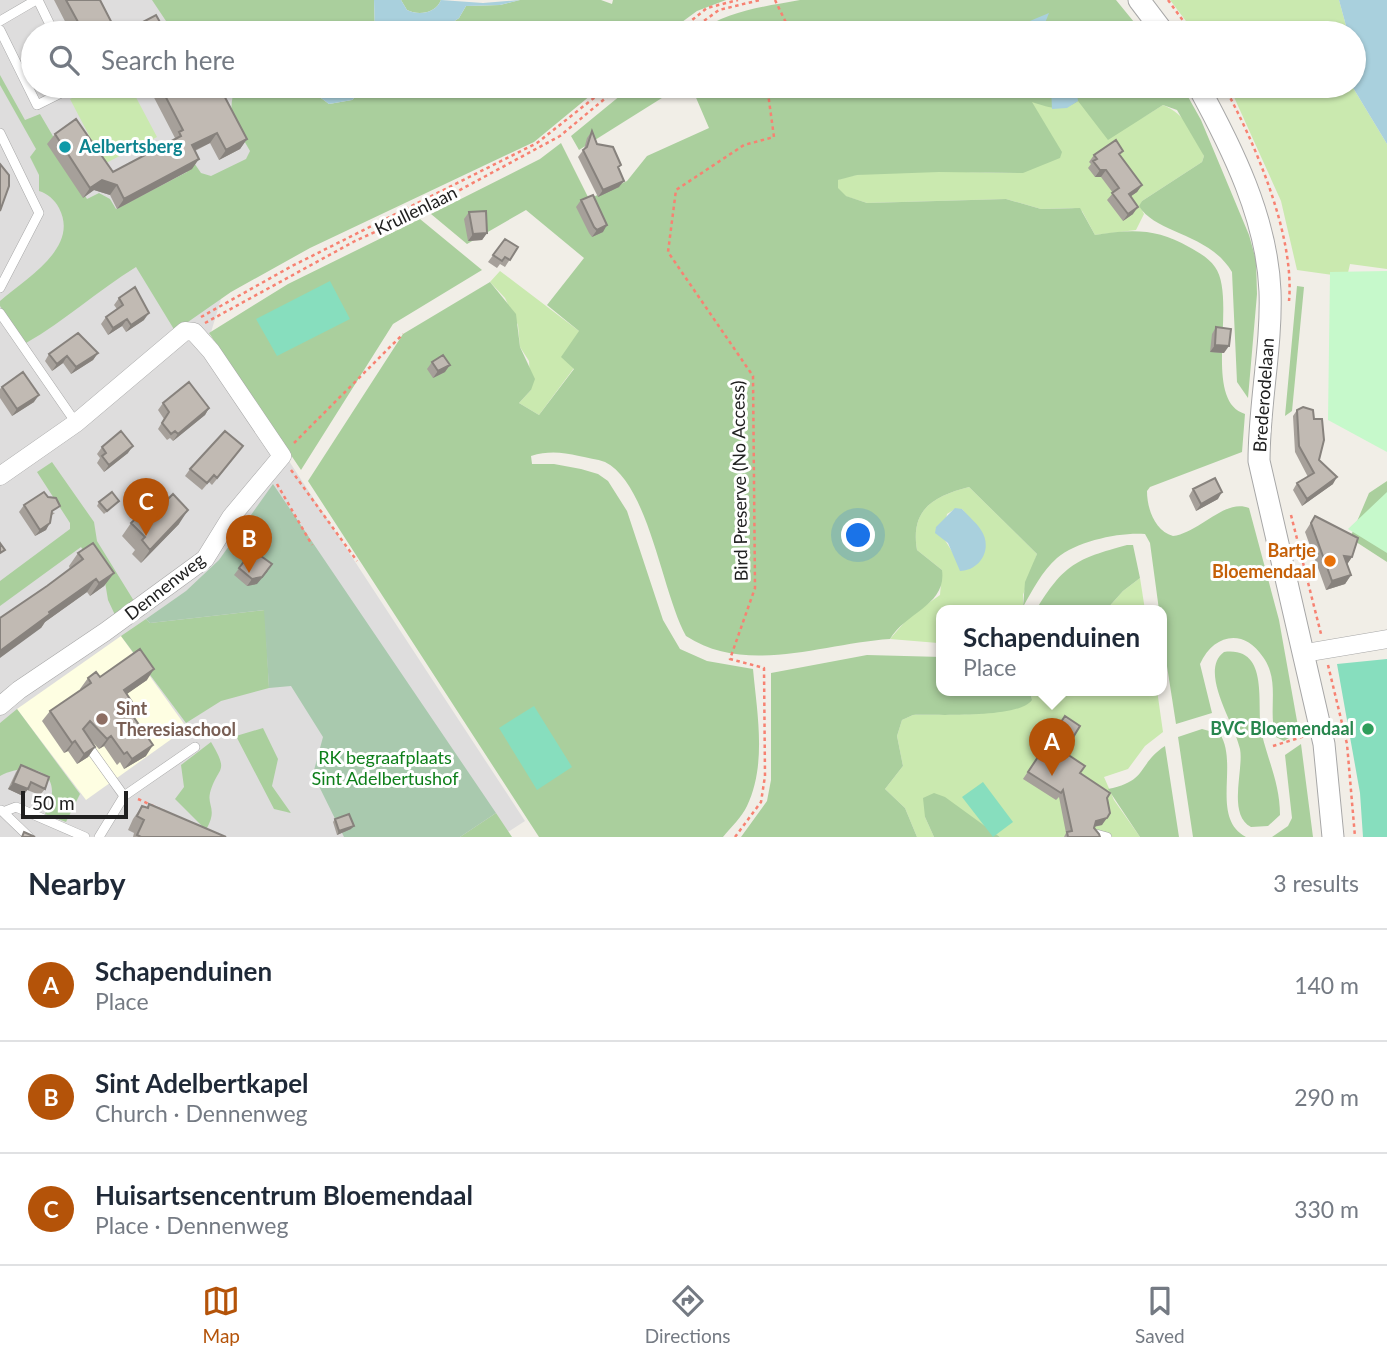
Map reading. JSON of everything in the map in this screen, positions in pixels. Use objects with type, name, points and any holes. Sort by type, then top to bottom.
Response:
[{"type":"street","points":[[1139,0],[1155,21]]},
{"type":"street","points":[[1156,0],[1172,21]]},
{"type":"street","name":"Brederodelaan","points":[[1204,98],[1244,185],[1275,278]]},
{"type":"street","name":"Brederodelaan","points":[[1219,98],[1264,201],[1275,278],[1269,322],[1265,413],[1259,461],[1267,474],[1315,651],[1326,736],[1334,837]]},
{"type":"street","points":[[0,477],[76,423],[194,329],[282,456]]},
{"type":"street","name":"Dennenweg","points":[[0,706],[205,559],[231,517],[282,456]]},
{"type":"street","points":[[1315,651],[1387,639]]},
{"type":"street","name":"Brederodelaan","points":[[1326,736],[1345,837]]},
{"type":"lane","points":[[0,21],[37,0],[48,21]]},
{"type":"lane","points":[[0,30],[21,73]]},
{"type":"lane","points":[[34,98],[37,105],[51,98]]},
{"type":"lane","points":[[0,133],[39,213],[0,288]]},
{"type":"lane","points":[[0,313],[76,423]]},
{"type":"lane","points":[[83,738],[125,794]]},
{"type":"lane","points":[[99,837],[125,794],[195,747]]},
{"type":"lane","points":[[1,810],[16,807],[85,837]]},
{"type":"lane","points":[[1,810],[29,837]]},
{"type":"lane","points":[[1096,834],[1107,837]]},
{"type":"path","points":[[691,21],[707,8],[738,0]]},
{"type":"path","points":[[704,21],[719,10],[760,0]]},
{"type":"path","points":[[775,0],[785,21]]},
{"type":"path","points":[[1168,0],[1183,21]]},
{"type":"path","points":[[194,329],[205,314],[292,266],[537,143],[594,98]]},
{"type":"path","name":"Krullenlaan","points":[[194,329],[355,241],[419,212],[560,136],[606,98]]},
{"type":"path","name":"Bird Preserve (No Access)","points":[[734,837],[761,802],[765,776],[764,668],[730,659],[755,588],[753,376],[668,252],[676,190],[744,145],[774,138],[769,98]]},
{"type":"path","points":[[357,561],[282,456],[404,334]]},
{"type":"path","points":[[270,471],[312,545]]},
{"type":"path","points":[[1315,651],[1347,744],[1355,837]]},
{"type":"path","points":[[1273,746],[1326,736]]},
{"type":"path","points":[[125,794],[174,815]]},
{"type":"shaded area","points":[[0,0],[211,0],[218,21],[21,21],[21,98],[244,98],[264,155],[209,339],[525,821],[500,837],[0,837]]},
{"type":"shaded area","name":"Sint Theresiaschool","points":[[121,636],[187,728],[86,800],[17,709]]},
{"type":"green space","points":[[152,0],[374,0],[375,21],[166,21]]},
{"type":"green space","points":[[401,0],[441,0],[435,8],[422,13],[407,10]]},
{"type":"green space","points":[[520,0],[601,0],[612,4],[613,0],[726,0],[697,11],[683,21],[455,21],[466,6],[500,5]]},
{"type":"green space","points":[[800,0],[1116,0],[1133,21],[717,21],[759,7]]},
{"type":"green space","points":[[1170,0],[1339,0],[1345,21],[1186,21]]},
{"type":"green space","points":[[0,75],[25,120],[40,114],[57,143],[54,146],[87,199],[99,193],[110,199],[116,209],[187,172],[188,154],[201,173],[211,176],[246,159],[250,151],[234,120],[233,98],[321,98],[329,104],[354,98],[587,98],[534,142],[310,248],[231,292],[175,331],[136,267],[26,343],[0,306],[0,301],[47,261],[62,236],[64,223],[55,202],[39,191],[39,175],[30,157],[36,149],[0,85]]},
{"type":"green space","points":[[136,98],[157,137],[104,164],[70,99]]},
{"type":"green space","points":[[617,98],[662,98],[579,150],[571,136]]},
{"type":"green space","points":[[696,98],[1189,98],[1201,120],[1249,235],[1256,260],[1257,294],[1248,398],[1237,382],[1232,272],[1210,249],[1157,223],[1139,206],[1142,201],[1202,162],[1204,156],[1177,110],[1163,105],[1108,140],[1078,101],[1067,107],[1056,108],[1032,102],[1062,152],[1060,158],[1023,173],[857,175],[838,180],[838,188],[846,196],[867,203],[1006,199],[1041,209],[1080,208],[1095,235],[1132,231],[1155,233],[1200,253],[1213,264],[1221,282],[1223,302],[1222,370],[1225,390],[1232,405],[1245,414],[1242,452],[1150,487],[1147,491],[1149,505],[1157,524],[1173,536],[1183,534],[1231,508],[1249,508],[1279,620],[1299,732],[1284,741],[1276,737],[1273,686],[1268,667],[1255,647],[1238,638],[1220,641],[1200,664],[1212,713],[1176,724],[1167,666],[1167,605],[1158,605],[1150,543],[1145,534],[1099,539],[1065,552],[1047,569],[1023,605],[1025,582],[1037,554],[969,487],[935,500],[921,514],[917,524],[917,550],[942,570],[942,582],[932,600],[890,639],[786,654],[734,654],[710,648],[686,636],[677,617],[644,515],[633,492],[620,474],[599,460],[543,453],[531,456],[532,464],[554,464],[581,469],[598,474],[608,481],[627,511],[663,620],[680,649],[707,661],[753,669],[759,756],[753,790],[745,810],[723,837],[539,837],[308,481],[403,334],[490,282],[516,314],[520,347],[535,379],[531,390],[519,403],[539,415],[574,369],[561,357],[579,331],[547,305],[584,258],[526,210],[467,244],[431,214],[540,159],[561,143],[589,199],[627,181],[647,156],[709,128]]},
{"type":"green space","points":[[1234,98],[1359,98],[1387,144],[1387,269],[1350,264],[1347,277],[1297,270],[1281,201]]},
{"type":"green space","points":[[1078,101],[1142,118],[1163,105],[1183,119],[1198,140],[1204,156],[1202,162],[1142,201],[1140,206],[1144,214],[1136,230],[1095,235],[1082,211],[1072,208],[1041,209],[1006,199],[867,203],[845,196],[838,189],[838,180],[874,173],[1023,173],[1034,109],[1031,102]]},
{"type":"green space","points":[[420,219],[482,270],[393,324],[301,470],[209,333],[288,284]]},
{"type":"green space","points":[[500,271],[579,331],[574,368],[539,415],[519,403],[531,390],[529,361],[520,347],[518,325],[505,298],[490,282]]},
{"type":"green space","points":[[1387,271],[1387,452],[1328,420],[1330,272]]},
{"type":"green space","points":[[330,281],[350,319],[277,356],[256,319]]},
{"type":"green space","points":[[1297,286],[1304,287],[1292,411],[1285,416]]},
{"type":"green space","points":[[52,462],[94,522],[97,541],[134,601],[115,615],[108,600],[105,582],[81,547],[0,606],[0,581],[70,529],[70,523],[37,472]]},
{"type":"green space","points":[[1387,481],[1387,562],[1350,538],[1369,493]]},
{"type":"green space","name":"RK begraafplaats Sint Adelbertushof","points":[[273,484],[496,813],[460,837],[344,837],[313,774],[323,737],[291,686],[269,688],[264,610],[150,623],[146,619],[186,591],[219,560]]},
{"type":"green space","points":[[969,487],[1037,554],[1023,595],[1023,605],[936,605],[936,643],[890,639],[909,617],[940,595],[942,570],[917,550],[916,536],[921,514],[927,506],[945,495]],"holes":[[[955,509],[962,509],[967,515],[953,553],[943,537],[947,514]]]},
{"type":"green space","points":[[1387,492],[1387,553],[1348,529]]},
{"type":"green space","points":[[1133,545],[1140,578],[1110,605],[1039,605],[1064,573],[1095,555]]},
{"type":"green space","points":[[1140,578],[1144,605],[1110,605]]},
{"type":"green space","points":[[265,610],[269,688],[221,701],[186,723],[121,636],[146,619],[150,623]]},
{"type":"green space","points":[[1224,652],[1239,653],[1249,659],[1255,669],[1262,735],[1280,804],[1280,815],[1268,826],[1251,827],[1240,812],[1240,749],[1216,684],[1217,661]]},
{"type":"green space","points":[[867,655],[936,657],[936,696],[1031,696],[1032,700],[1024,706],[995,713],[913,715],[902,720],[897,736],[903,766],[885,789],[905,808],[917,837],[741,837],[767,801],[771,780],[771,673]]},
{"type":"green space","name":"BVC Bloemendaal","points":[[1387,659],[1387,837],[1363,837],[1360,793],[1337,664]]},
{"type":"green space","points":[[1031,696],[1158,696],[1163,732],[1145,746],[1128,769],[1104,777],[1114,800],[1140,837],[1000,837],[961,810],[925,817],[934,837],[917,837],[905,808],[885,789],[903,766],[897,736],[902,720],[913,715],[979,714],[1032,700]]},
{"type":"green space","points":[[534,706],[572,767],[537,790],[499,728]]},
{"type":"green space","points":[[17,709],[80,794],[66,822],[45,814],[52,789],[43,774],[24,769],[0,776],[0,723]]},
{"type":"green space","points":[[263,728],[278,759],[272,786],[291,813],[274,809],[236,736]]},
{"type":"green space","points":[[1202,729],[1220,734],[1225,746],[1229,817],[1235,828],[1246,837],[1193,837],[1178,737]]},
{"type":"green space","points":[[211,742],[220,760],[221,769],[209,797],[212,812],[206,830],[175,799],[184,787],[181,765]]},
{"type":"green space","points":[[1301,744],[1313,837],[1272,837],[1288,826],[1292,818],[1285,755]]},
{"type":"green space","points":[[1165,746],[1179,837],[1140,837],[1108,789],[1121,786],[1137,777],[1150,759]]},
{"type":"green space","points":[[983,782],[1013,822],[993,837],[962,797]]},
{"type":"green space","points":[[934,793],[945,797],[1000,837],[934,837],[925,817],[923,798]]},
{"type":"green space","points":[[496,813],[512,837],[460,837]]},
{"type":"water","points":[[374,0],[401,0],[407,10],[422,13],[435,8],[441,0],[483,3],[520,0],[500,5],[466,6],[455,21],[375,21]]},
{"type":"water","points":[[1339,0],[1387,0],[1387,144],[1359,98],[1366,98],[1366,21],[1345,21]]},
{"type":"water","points":[[1049,13],[1046,21],[1030,21]]},
{"type":"water","points":[[321,98],[354,98],[352,100],[329,104]]},
{"type":"water","points":[[1052,98],[1078,98],[1078,101],[1067,108],[1052,109]]},
{"type":"water","points":[[955,508],[962,509],[977,524],[986,544],[979,562],[974,567],[960,571],[948,543],[935,533],[936,527]]},
{"type":"building","points":[[66,0],[100,0],[111,21],[77,21]]},
{"type":"building","points":[[156,15],[159,21],[145,21]]},
{"type":"building","name":"Aelbertsberg","points":[[166,98],[225,98],[247,139],[226,150],[217,133],[192,145],[199,159],[124,199],[117,185],[102,180],[90,188],[55,134],[76,119],[113,172],[181,136],[179,132],[183,130]]},
{"type":"building","points":[[592,131],[597,144],[613,147],[624,181],[603,190],[583,150],[587,147]]},
{"type":"building","points":[[1116,140],[1123,151],[1119,154],[1142,185],[1129,194],[1138,207],[1128,214],[1112,193],[1119,188],[1106,170],[1100,170],[1093,161],[1097,159],[1094,155]]},
{"type":"building","points":[[0,164],[9,175],[9,186],[0,211]]},
{"type":"building","points":[[593,195],[607,225],[597,230],[581,200]]},
{"type":"building","points":[[486,211],[487,233],[473,234],[469,212]]},
{"type":"building","points":[[505,239],[518,247],[510,260],[505,257],[502,261],[493,255]]},
{"type":"building","points":[[135,287],[149,313],[131,325],[127,319],[113,328],[106,317],[123,305],[119,298]]},
{"type":"building","points":[[1216,327],[1231,329],[1229,346],[1215,345]]},
{"type":"building","points":[[78,333],[98,353],[76,367],[67,356],[57,364],[49,354]]},
{"type":"building","points":[[443,355],[450,365],[438,371],[432,362]]},
{"type":"building","points":[[23,372],[39,395],[17,409],[2,387]]},
{"type":"building","points":[[189,382],[209,408],[178,434],[175,431],[171,434],[162,423],[169,412],[163,403]]},
{"type":"building","points":[[1303,407],[1313,410],[1314,419],[1322,419],[1324,440],[1319,460],[1337,477],[1307,499],[1297,483],[1314,473],[1299,446],[1297,410]]},
{"type":"building","points":[[121,431],[133,446],[109,465],[102,456],[106,453],[102,447]]},
{"type":"building","points":[[225,431],[243,446],[217,478],[214,475],[207,483],[190,469]]},
{"type":"building","points":[[1215,478],[1222,492],[1201,504],[1193,489]]},
{"type":"building","points":[[44,492],[48,497],[56,498],[60,506],[52,511],[50,523],[40,530],[24,505]]},
{"type":"building","points":[[112,492],[119,501],[107,511],[99,502]]},
{"type":"building","points":[[173,494],[188,510],[150,550],[142,540],[145,537],[131,523],[158,498],[163,504]]},
{"type":"building","points":[[1315,516],[1358,538],[1352,557],[1344,556],[1351,575],[1332,581],[1311,523]]},
{"type":"building","points":[[93,543],[114,573],[99,583],[96,579],[0,651],[0,618],[83,559],[78,553]]},
{"type":"building","points":[[258,554],[272,564],[262,577],[252,579],[239,568],[249,555]]},
{"type":"building","points":[[140,649],[154,669],[124,690],[132,702],[126,706],[153,745],[132,759],[127,752],[124,754],[111,736],[107,739],[90,721],[83,729],[95,747],[84,754],[75,741],[72,743],[50,711],[91,683],[88,678],[96,672],[100,677]]},
{"type":"building","points":[[1065,716],[1080,726],[1064,752],[1085,766],[1080,773],[1110,793],[1107,798],[1110,813],[1107,818],[1096,821],[1094,828],[1100,837],[1068,837],[1067,832],[1072,831],[1063,790],[1061,793],[1028,772]]},
{"type":"building","points":[[21,765],[49,777],[45,789],[31,782],[28,789],[13,783]]},
{"type":"building","points":[[149,804],[226,837],[141,837],[137,835],[144,820],[137,816],[142,806],[148,808]]},
{"type":"building","points":[[349,814],[354,826],[339,831],[335,819]]},
{"type":"building","points":[[24,832],[35,837],[22,837]]},
{"type":"place","name":"Aelbertsberg","points":[[65,147]]},
{"type":"place","name":"Huisartsencentrum Bloemendaal","points":[[146,536]]},
{"type":"place","name":"Bartje Bloemendaal","points":[[1330,561]]},
{"type":"place","name":"Sint Adelbertkapel","points":[[249,573]]},
{"type":"place","name":"Sint Theresiaschool","points":[[102,719]]},
{"type":"place","name":"BVC Bloemendaal","points":[[1368,729]]},
{"type":"place","name":"Schapenduinen","points":[[1052,776]]}]
